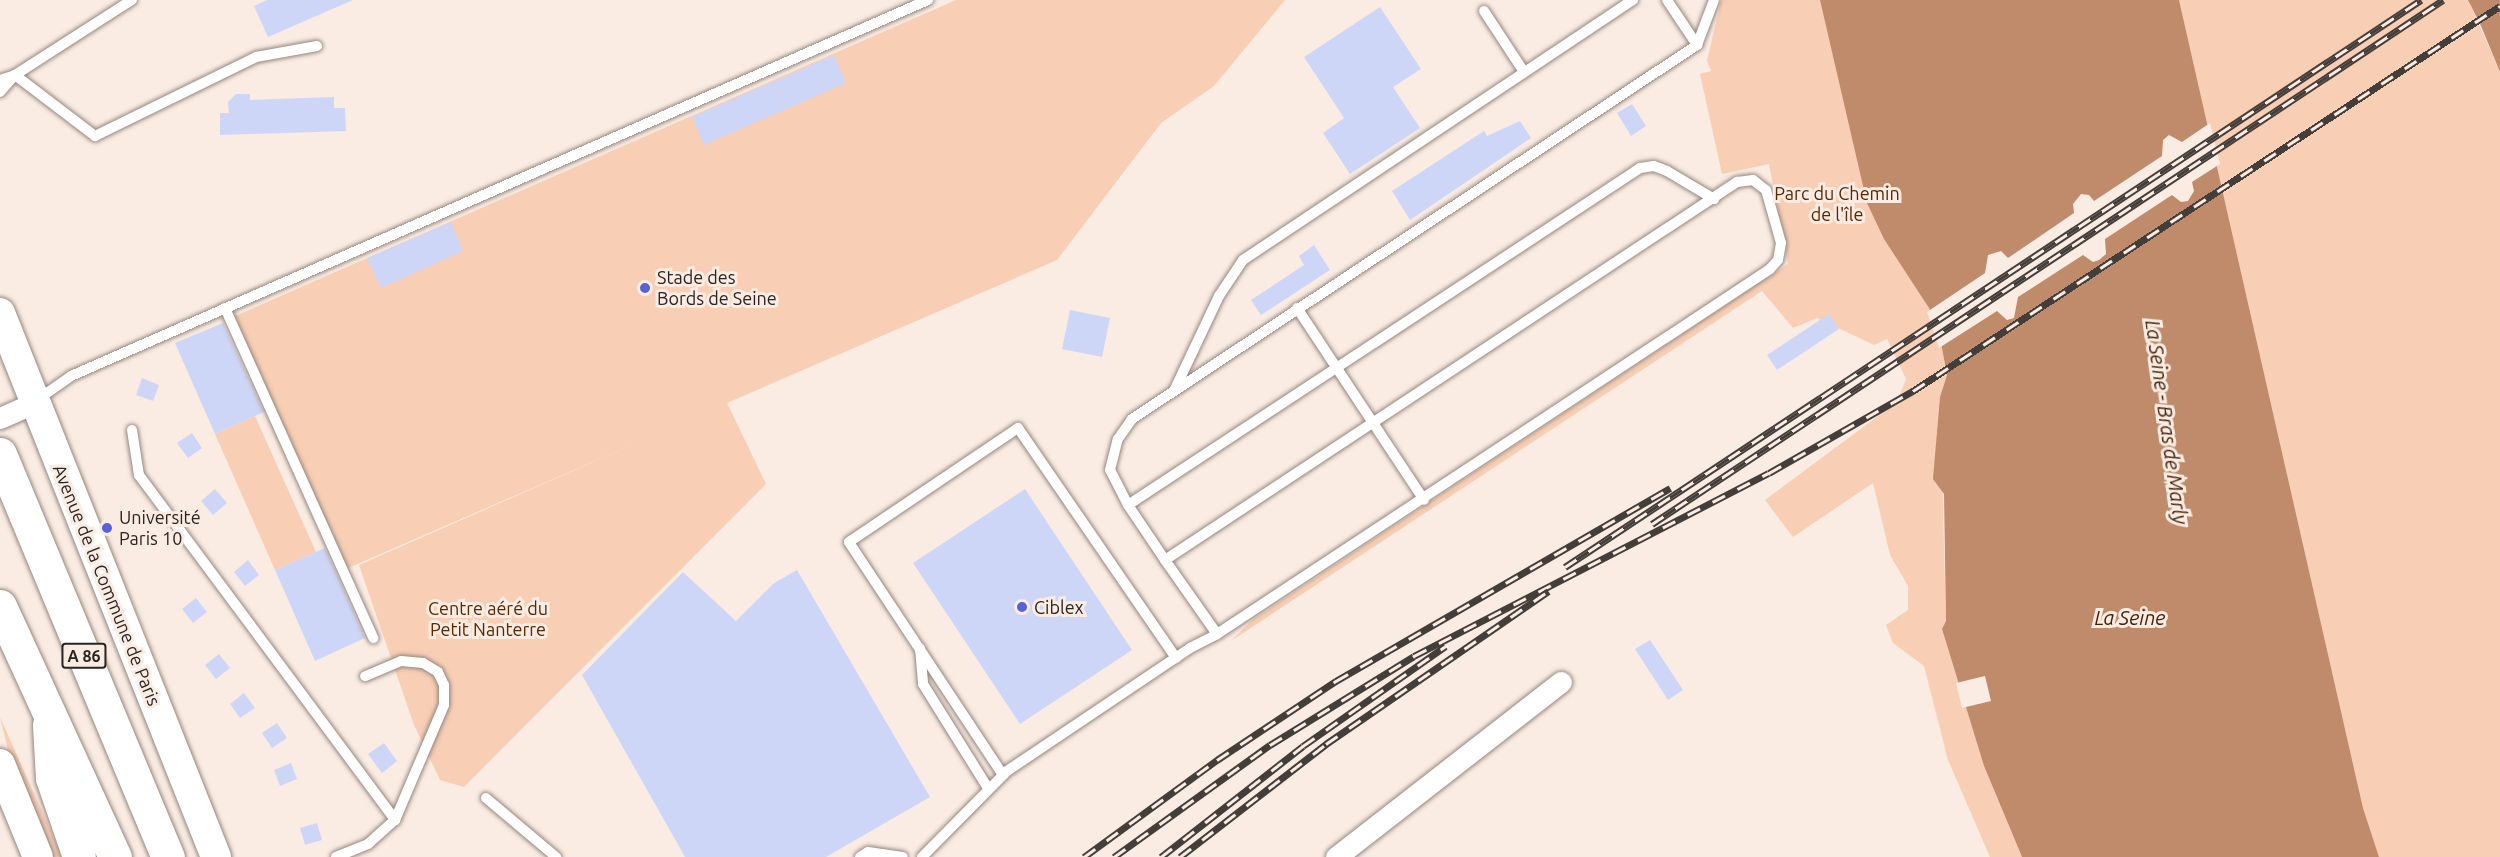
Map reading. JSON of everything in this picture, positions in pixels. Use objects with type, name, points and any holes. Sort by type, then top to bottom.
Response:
[{"type":"highway","name":"A 86","points":[[0,454],[168,857]]},
{"type":"highway","points":[[0,606],[115,857]]},
{"type":"highway","points":[[48,708],[52,778],[79,857]]},
{"type":"main road","name":"Avenue de la Commune de Paris","points":[[0,312],[33,403],[216,857]]},
{"type":"main road","points":[[0,764],[38,857]]},
{"type":"street","points":[[0,418],[33,403]]},
{"type":"street","points":[[1336,857],[1353,840],[1561,682]]},
{"type":"lane","points":[[0,80],[15,75],[132,0]]},
{"type":"lane","points":[[33,403],[71,376],[928,0]]},
{"type":"lane","points":[[1175,390],[1219,296],[1244,260],[1632,0]]},
{"type":"lane","points":[[1667,0],[1696,45]]},
{"type":"lane","points":[[1217,634],[1128,505],[1110,470],[1118,439],[1132,419],[1696,45],[1714,0]]},
{"type":"lane","points":[[1484,11],[1524,72]]},
{"type":"lane","points":[[15,75],[95,136],[256,57],[317,46]]},
{"type":"lane","points":[[0,92],[15,75]]},
{"type":"lane","points":[[1128,505],[1640,168],[1654,166],[1667,171],[1714,199]]},
{"type":"lane","points":[[922,857],[1003,775],[1190,648],[1217,634],[1424,500],[1770,269],[1778,260],[1781,243],[1766,190],[1753,180],[1737,182],[1165,560]]},
{"type":"lane","points":[[225,308],[373,638]]},
{"type":"lane","points":[[1298,308],[1424,500]]},
{"type":"lane","points":[[1003,775],[919,644],[849,542],[1018,428],[1176,658]]},
{"type":"lane","points":[[132,430],[139,475],[395,820]]},
{"type":"lane","points":[[919,644],[923,684],[988,788]]},
{"type":"lane","points":[[336,857],[368,844],[395,820],[444,705],[444,685],[438,672],[423,663],[402,662],[365,676]]},
{"type":"lane","points":[[486,798],[556,857]]},
{"type":"lane","points":[[860,857],[868,852],[903,857]]},
{"type":"green space","name":"Stade des Bords de Seine","points":[[956,0],[1285,0],[1214,86],[1161,123],[1057,260],[727,403],[766,484],[464,787],[440,780],[414,725],[359,565],[643,440],[346,569],[233,317]]},
{"type":"green space","name":"Parc du Chemin de l'île","points":[[1721,0],[1826,0],[1941,343],[1947,375],[1940,397],[1946,621],[1942,629],[1984,766],[2022,857],[1990,857],[1948,760],[1924,666],[1893,643],[1886,625],[1908,610],[1908,586],[1890,555],[1873,483],[1793,537],[1765,500],[1897,402],[1906,379],[1887,339],[1874,345],[1817,318],[1793,328],[1762,291],[1231,641],[1252,620],[1788,264],[1769,164],[1722,174],[1700,74],[1711,71],[1707,61]]},
{"type":"green space","points":[[2179,0],[2468,0],[2500,72],[2500,857],[2379,857],[2363,808]]},
{"type":"green space","points":[[255,416],[316,552],[275,570],[215,434]]},
{"type":"green space","points":[[0,717],[62,857],[46,857],[20,798]]},
{"type":"water","name":"La Seine","points":[[1820,0],[2179,0],[2363,808],[2379,857],[2022,857],[1984,766],[1942,629],[1946,621],[1944,494],[1933,479],[1940,397],[1947,375],[1941,343],[1929,308],[1884,239],[1867,203]]},
{"type":"water","points":[[2468,0],[2500,0],[2500,72],[2481,26]]},
{"type":"pier","points":[[2210,123],[2220,164],[2192,182],[2194,191],[2188,201],[2181,202],[2172,195],[2105,239],[2106,254],[2099,260],[2093,262],[2083,255],[2018,297],[2014,318],[2007,320],[1997,311],[1939,348],[1927,312],[1985,273],[1988,255],[2001,251],[2008,258],[2074,213],[2073,204],[2081,194],[2089,195],[2094,201],[2162,156],[2163,140],[2169,135],[2182,142]]},
{"type":"pier","points":[[1985,676],[1991,701],[1962,708],[1956,683]]},
{"type":"building","points":[[267,0],[353,0],[268,37],[254,6]]},
{"type":"building","points":[[1380,7],[1421,69],[1393,87],[1420,128],[1350,174],[1323,133],[1344,118],[1304,57]]},
{"type":"building","points":[[834,55],[846,83],[704,145],[692,117]]},
{"type":"building","points":[[236,94],[250,94],[250,100],[334,97],[334,108],[345,108],[346,131],[220,135],[220,113],[229,113],[228,102]]},
{"type":"building","points":[[1632,104],[1646,126],[1631,136],[1617,113]]},
{"type":"building","points":[[1520,121],[1531,138],[1410,220],[1392,191],[1484,131],[1487,136]]},
{"type":"building","points":[[451,222],[463,251],[381,288],[367,258]]},
{"type":"building","points":[[1314,245],[1330,270],[1261,315],[1251,300],[1304,265],[1299,256]]},
{"type":"building","points":[[1070,310],[1110,318],[1102,357],[1062,349]]},
{"type":"building","points":[[1829,314],[1839,329],[1777,370],[1767,355]]},
{"type":"building","points":[[223,323],[264,412],[215,434],[175,343]]},
{"type":"building","points":[[142,378],[159,385],[153,401],[136,395]]},
{"type":"building","points":[[192,433],[202,448],[188,458],[177,443]]},
{"type":"building","points":[[215,489],[227,503],[213,515],[201,501]]},
{"type":"building","name":"Ciblex","points":[[1025,489],[1132,650],[1020,724],[913,563]]},
{"type":"building","points":[[325,548],[365,638],[315,661],[275,570]]},
{"type":"building","points":[[248,560],[259,575],[245,586],[234,572]]},
{"type":"building","points":[[797,570],[930,797],[826,857],[685,857],[582,675],[683,572],[736,621],[774,583]]},
{"type":"building","points":[[196,598],[207,612],[193,623],[182,609]]},
{"type":"building","points":[[1650,640],[1683,690],[1668,700],[1635,649]]},
{"type":"building","points":[[219,654],[230,668],[216,679],[205,665]]},
{"type":"building","points":[[244,693],[255,708],[240,718],[230,704]]},
{"type":"building","points":[[277,723],[287,738],[272,748],[262,733]]},
{"type":"building","points":[[384,743],[397,761],[382,773],[368,754]]},
{"type":"building","points":[[291,763],[297,779],[280,786],[274,770]]},
{"type":"building","points":[[317,823],[322,840],[305,845],[300,828]]},
{"type":"railway","points":[[1565,567],[2421,0]]},
{"type":"railway","points":[[1652,524],[2443,0]]},
{"type":"railway","points":[[1114,857],[1270,745],[1414,656],[1769,473],[1913,391],[2500,6]]},
{"type":"railway","points":[[1084,857],[1217,760],[1336,681],[1670,488]]},
{"type":"railway","points":[[1180,857],[1326,744],[1549,591]]},
{"type":"railway","points":[[1161,857],[1303,746],[1446,646]]},
{"type":"place","name":"Stade des Bords de Seine","points":[[645,288]]},
{"type":"place","name":"Université Paris 10","points":[[107,528]]},
{"type":"place","name":"Ciblex","points":[[1022,607]]},
{"type":"water label","name":"La Seine - Bras de Marly","points":[[2167,422]]},
{"type":"park label","name":"Centre aéré du Petit Nanterre","points":[[488,619]]}]
